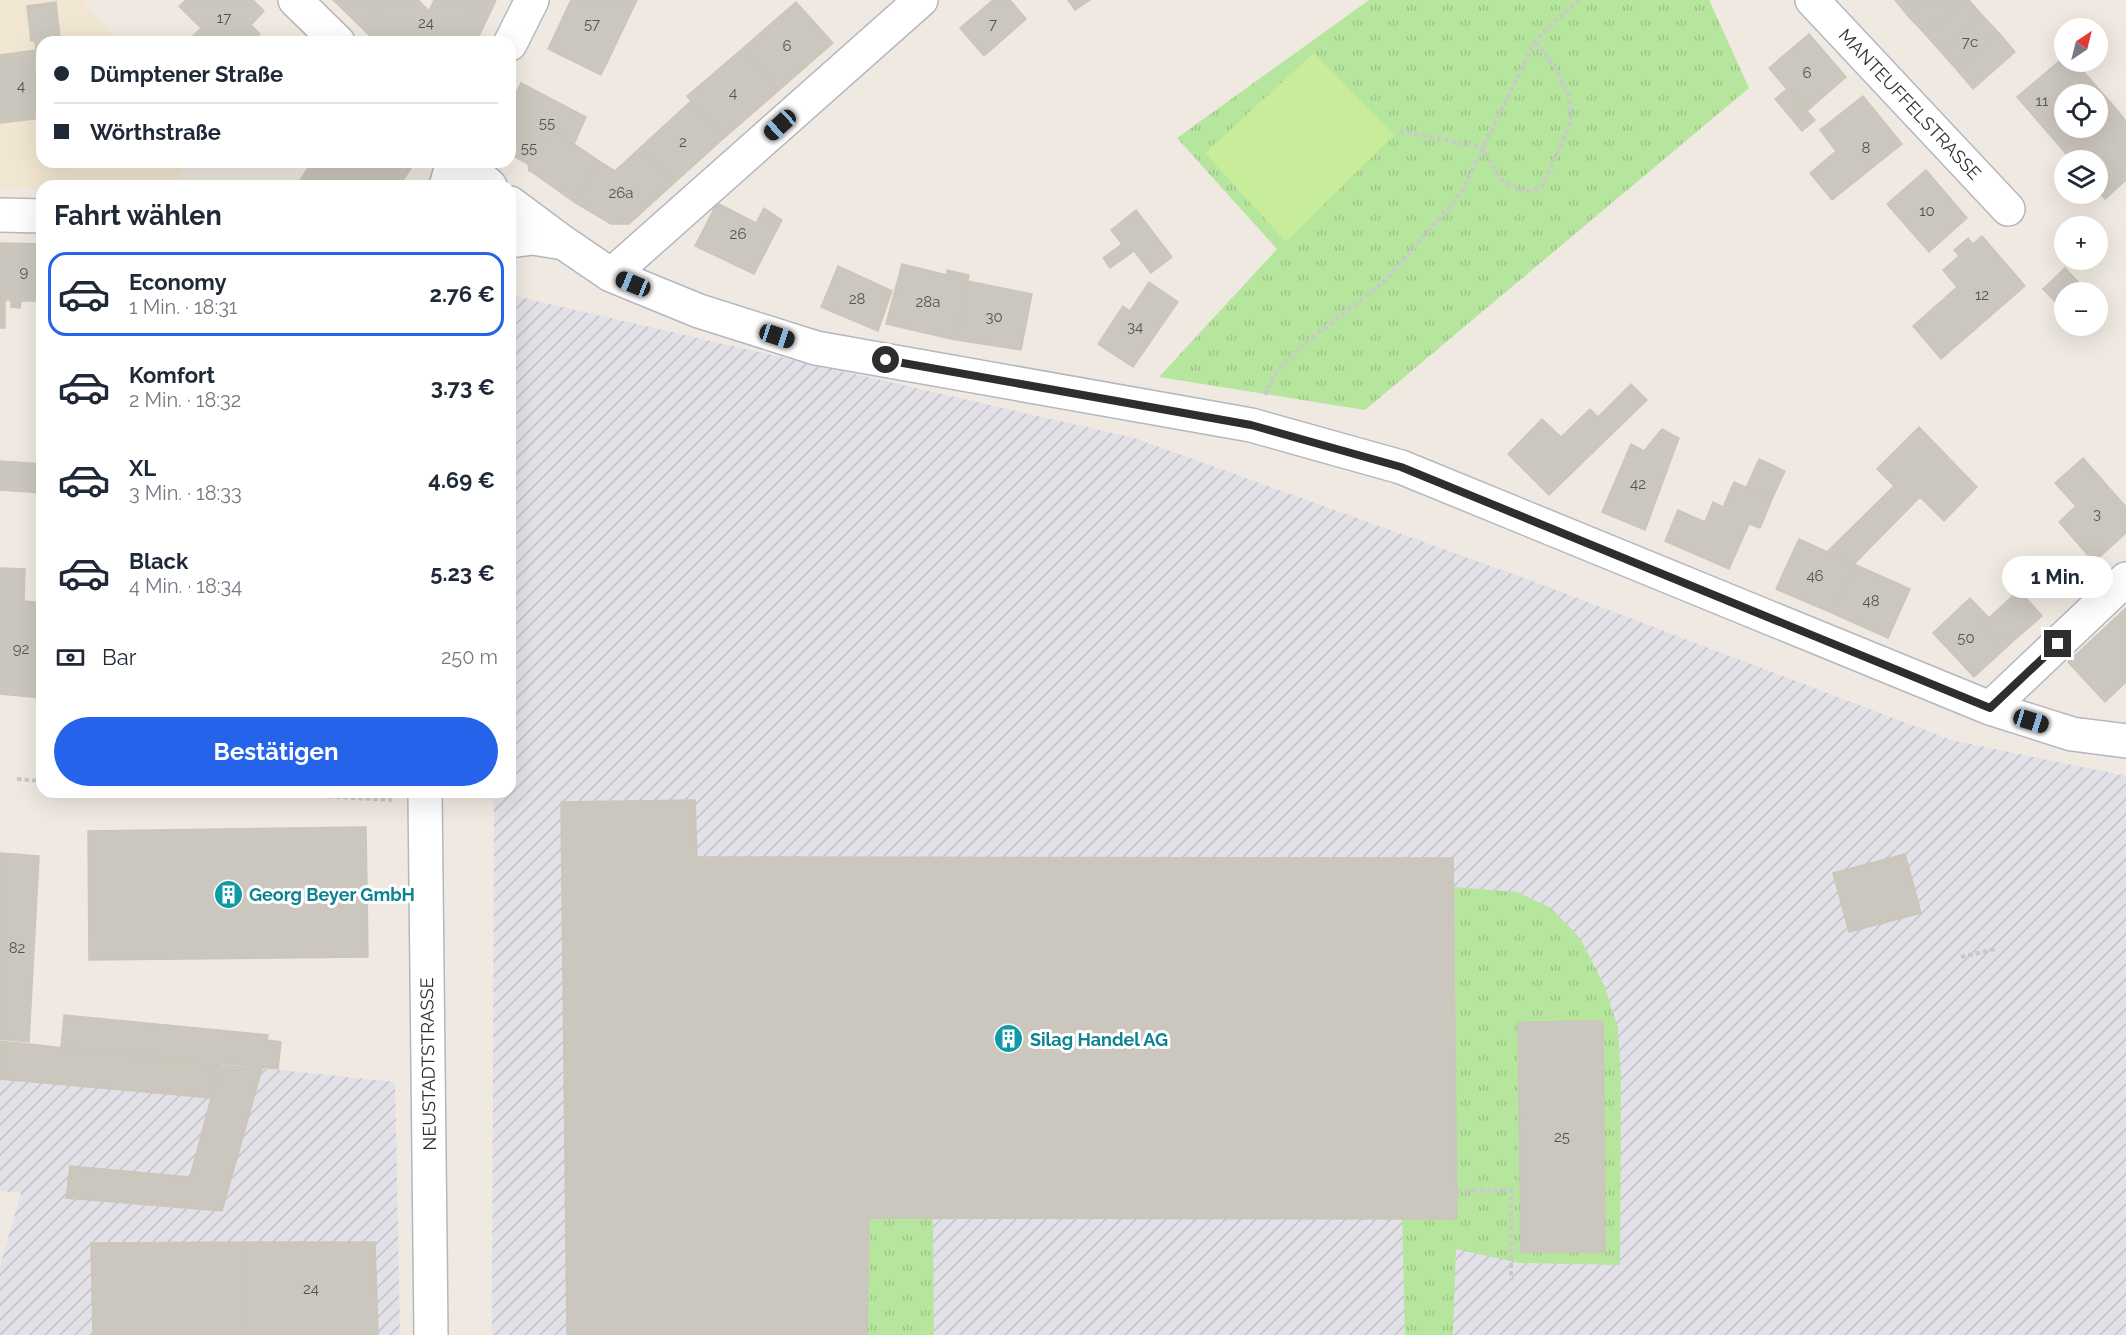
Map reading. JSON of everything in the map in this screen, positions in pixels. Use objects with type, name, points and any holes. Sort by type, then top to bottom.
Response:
[{"type":"street","points":[[295,0],[332,36]]},
{"type":"street","points":[[514,36],[532,0]]},
{"type":"street","points":[[611,275],[921,0]]},
{"type":"street","name":"MANTEUFFELSTRASSE","points":[[1812,0],[2008,208]]},
{"type":"street","points":[[470,168],[483,180]]},
{"type":"street","points":[[516,207],[611,275],[699,311],[816,348],[1251,425],[1401,467],[1990,708],[2072,734],[2126,741]]},
{"type":"street","points":[[0,215],[36,216]]},
{"type":"street","points":[[516,241],[533,238],[564,243]]},
{"type":"street","points":[[1990,708],[2126,579]]},
{"type":"street","name":"NEUSTADTSTRASSE","points":[[425,798],[431,1335]]},
{"type":"path","points":[[1251,425],[1274,375],[1306,342],[1382,284],[1460,195],[1535,40],[1578,0]]},
{"type":"path","points":[[1400,131],[1482,147],[1502,181],[1525,192],[1542,188],[1571,122],[1569,96],[1555,69],[1535,40]]},
{"type":"path","points":[[17,779],[36,781]]},
{"type":"path","points":[[1962,957],[1995,949]]},
{"type":"path","points":[[1457,1191],[1511,1190],[1511,1280]]},
{"type":"shaded area","points":[[0,0],[89,0],[84,5],[112,36],[36,36],[36,168],[182,168],[180,180],[36,180],[36,189],[0,187]]},
{"type":"shaded area","points":[[516,296],[1134,438],[1527,579],[1951,740],[2126,776],[2126,1335],[492,1335],[494,798],[516,798]]},
{"type":"shaded area","points":[[0,1041],[395,1082],[400,1335],[0,1335],[0,1267],[21,1193],[0,1191]]},
{"type":"green space","points":[[1369,0],[1709,0],[1749,88],[1365,410],[1159,377],[1277,249],[1177,138]]},
{"type":"green space","points":[[1314,53],[1394,135],[1286,242],[1205,153]]},
{"type":"green space","points":[[1454,887],[1517,892],[1551,908],[1580,938],[1605,987],[1618,1028],[1621,1078],[1620,1265],[1519,1263],[1456,1249],[1453,1335],[1405,1335],[1402,1219],[1457,1218]]},
{"type":"green space","points":[[869,1218],[933,1218],[934,1335],[867,1335]]},
{"type":"building","points":[[186,0],[253,0],[264,11],[251,25],[260,34],[258,36],[193,36],[201,28],[179,6]]},
{"type":"building","points":[[333,0],[389,0],[362,28]]},
{"type":"building","points":[[389,0],[418,0],[429,11],[434,0],[454,0],[488,17],[479,36],[370,36],[362,28]]},
{"type":"building","points":[[454,0],[496,0],[488,17]]},
{"type":"building","points":[[571,0],[637,0],[601,75],[548,49]]},
{"type":"building","points":[[993,0],[1010,0],[1026,19],[984,56],[960,28]]},
{"type":"building","points":[[1068,0],[1090,0],[1075,10]]},
{"type":"building","points":[[1895,0],[1926,0],[1908,16]]},
{"type":"building","points":[[1926,0],[1963,0],[1925,34],[1908,16]]},
{"type":"building","points":[[1963,0],[1969,0],[1982,15],[1941,52],[1925,34]]},
{"type":"building","points":[[56,2],[60,36],[36,36],[36,50],[35,41],[31,41],[27,6]]},
{"type":"building","points":[[796,2],[833,43],[778,91],[742,49]]},
{"type":"building","points":[[1982,15],[1999,33],[1957,70],[1941,52]]},
{"type":"building","points":[[1999,33],[2015,52],[1973,89],[1957,70]]},
{"type":"building","points":[[1809,34],[1846,77],[1806,112],[1769,68]]},
{"type":"building","points":[[742,49],[778,91],[724,138],[687,96]]},
{"type":"building","points":[[36,50],[36,119],[0,123],[0,55]]},
{"type":"building","points":[[2054,66],[2054,72],[2084,72],[2094,84],[2054,84],[2054,138],[2073,138],[2061,148],[2017,97]]},
{"type":"building","points":[[521,83],[586,117],[574,144],[551,128],[529,170],[528,164],[516,157],[516,93]]},
{"type":"building","points":[[1787,89],[1815,120],[1802,131],[1775,99]]},
{"type":"building","points":[[1863,96],[1902,144],[1832,200],[1810,173],[1836,151],[1820,130]]},
{"type":"building","points":[[691,101],[724,138],[673,184],[642,146]]},
{"type":"building","points":[[2112,104],[2126,121],[2126,180],[2108,196],[2108,150],[2063,150],[2061,148],[2073,138],[2108,138],[2108,107]]},
{"type":"building","points":[[551,128],[599,161],[574,202],[529,170]]},
{"type":"building","points":[[642,146],[673,184],[629,224],[611,224],[574,202],[599,161],[615,171]]},
{"type":"building","points":[[308,168],[411,168],[403,180],[300,180]]},
{"type":"building","points":[[1926,170],[1967,218],[1929,252],[1887,204]]},
{"type":"building","points":[[717,203],[756,223],[764,208],[782,220],[754,274],[695,246]]},
{"type":"building","points":[[1136,210],[1172,257],[1151,273],[1134,251],[1110,268],[1103,258],[1122,244],[1111,230]]},
{"type":"building","points":[[1982,236],[2025,286],[1941,359],[1913,326],[1957,287],[1943,270],[1959,256],[1954,250],[1968,238],[1973,244]]},
{"type":"building","points":[[0,243],[5,243],[5,328],[0,328]]},
{"type":"building","points":[[5,243],[36,244],[36,301],[21,301],[20,308],[11,307],[11,300],[5,300]]},
{"type":"building","points":[[902,264],[947,275],[947,270],[969,275],[956,340],[886,324]]},
{"type":"building","points":[[838,266],[892,291],[878,331],[821,307]]},
{"type":"building","points":[[2063,270],[2067,270],[2078,282],[2054,282],[2054,301],[2043,289]]},
{"type":"building","points":[[968,281],[1032,294],[1021,350],[956,340]]},
{"type":"building","points":[[1149,282],[1178,302],[1133,367],[1098,344],[1123,306],[1130,311]]},
{"type":"building","points":[[1631,384],[1647,400],[1549,495],[1508,454],[1542,419],[1561,437],[1590,409],[1598,417]]},
{"type":"building","points":[[1919,427],[1977,487],[1944,521],[1920,497],[1854,564],[1827,552],[1894,486],[1877,469]]},
{"type":"building","points":[[1662,429],[1679,438],[1645,530],[1602,512],[1631,444],[1644,451]]},
{"type":"building","points":[[2083,458],[2126,507],[2126,533],[2094,562],[2059,522],[2076,506],[2055,483]]},
{"type":"building","points":[[1759,459],[1785,471],[1772,499],[1746,488]]},
{"type":"building","points":[[0,461],[36,464],[36,493],[0,490]]},
{"type":"building","points":[[1734,482],[1772,499],[1760,528],[1749,524],[1729,569],[1665,541],[1678,510],[1705,522],[1713,502],[1723,507]]},
{"type":"building","points":[[1799,539],[1854,564],[1832,613],[1776,589]]},
{"type":"building","points":[[1854,564],[1910,589],[1888,638],[1832,613]]},
{"type":"building","points":[[0,568],[25,569],[24,601],[36,602],[36,697],[0,694]]},
{"type":"building","points":[[2019,590],[2042,616],[2011,643],[2005,637],[1994,640],[1981,625]]},
{"type":"building","points":[[1970,598],[1989,618],[1981,625],[1994,640],[2005,637],[2011,643],[1974,677],[1933,633]]},
{"type":"building","points":[[2126,608],[2126,682],[2105,702],[2068,662]]},
{"type":"building","name":"Silag Handel AG","points":[[695,800],[697,857],[1453,858],[1457,1219],[869,1218],[867,1335],[567,1335],[561,802]]},
{"type":"building","name":"Georg Beyer GmbH","points":[[366,827],[368,957],[89,960],[88,831]]},
{"type":"building","points":[[0,853],[39,856],[29,1042],[0,1039]]},
{"type":"building","points":[[1905,854],[1921,913],[1849,932],[1833,873]]},
{"type":"building","points":[[64,1015],[268,1035],[267,1040],[281,1042],[278,1069],[61,1047]]},
{"type":"building","points":[[1603,1021],[1605,1252],[1521,1252],[1518,1022]]},
{"type":"building","points":[[0,1041],[220,1065],[212,1098],[0,1079]]},
{"type":"building","points":[[220,1065],[262,1069],[222,1211],[66,1198],[70,1166],[190,1177]]},
{"type":"building","points":[[245,1242],[247,1335],[93,1335],[91,1243]]},
{"type":"building","points":[[245,1242],[375,1242],[378,1335],[247,1335]]},
{"type":"place","name":"Georg Beyer GmbH","points":[[228,894]]},
{"type":"place","name":"Silag Handel AG","points":[[1009,1039]]},
{"type":"route","points":[[886,360],[1251,425],[1401,467],[1990,708],[2058,644]]}]
